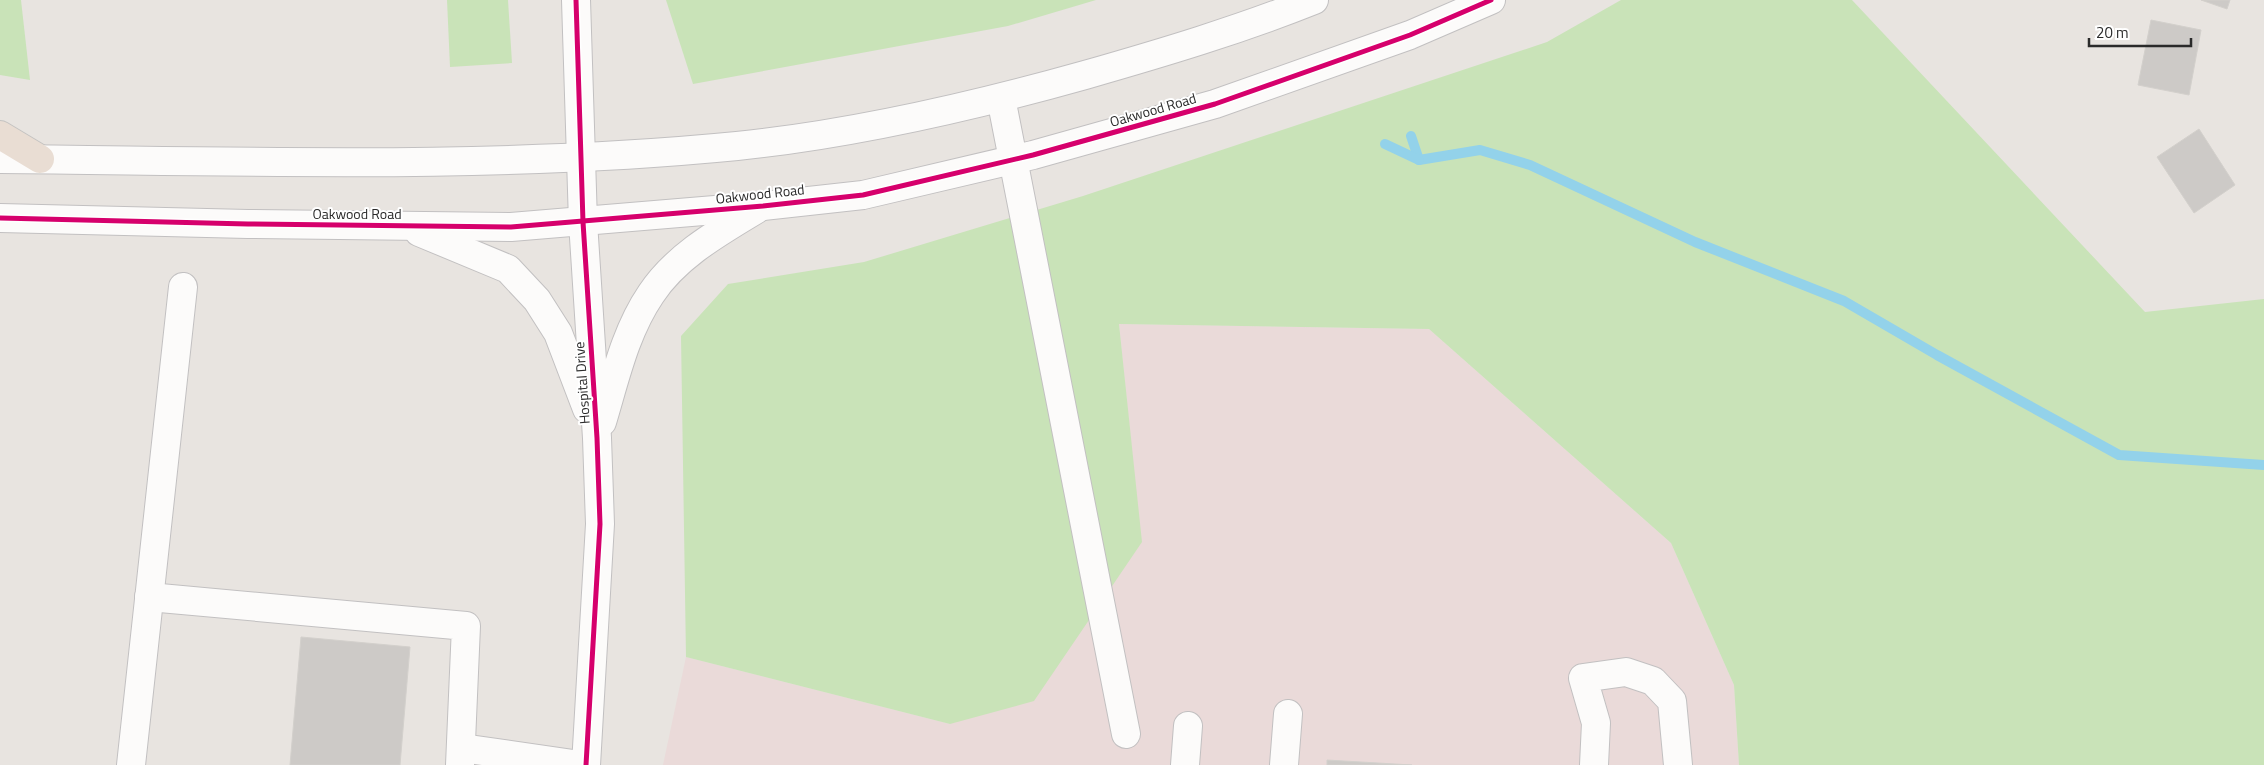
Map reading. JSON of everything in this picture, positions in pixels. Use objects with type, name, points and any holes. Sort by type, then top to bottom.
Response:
[{"type":"highway","points":[[0,135],[40,159]]},
{"type":"street","name":"Hospital Drive","points":[[576,0],[583,222],[597,438],[600,524],[586,765]]},
{"type":"street","points":[[0,159],[399,162],[580,156],[738,146],[836,133],[1001,98],[1226,34],[1314,0]]},
{"type":"street","name":"Oakwood Road","points":[[0,218],[248,224],[511,227],[763,206],[863,195],[1013,160],[1215,104],[1410,35],[1491,0]]},
{"type":"street","points":[[1001,98],[1126,734]]},
{"type":"street","points":[[597,438],[625,345],[650,295],[674,267],[710,238],[763,206]]},
{"type":"street","points":[[402,225],[508,269],[537,300],[558,333],[597,438]]},
{"type":"street","points":[[131,765],[183,287]]},
{"type":"street","points":[[149,598],[466,626],[461,757],[580,765]]},
{"type":"street","points":[[1594,765],[1596,723],[1584,678],[1626,672],[1652,681],[1672,701],[1678,765]]},
{"type":"street","points":[[1284,765],[1288,714]]},
{"type":"street","points":[[1185,765],[1188,726]]},
{"type":"shaded area","points":[[1119,324],[1429,329],[1671,543],[1734,685],[1739,765],[663,765],[686,657],[950,724],[1141,542]]},
{"type":"green space","points":[[0,0],[21,0],[30,80],[0,75]]},
{"type":"green space","points":[[447,0],[508,0],[512,63],[450,67]]},
{"type":"green space","points":[[666,0],[1096,0],[1008,26],[693,84]]},
{"type":"green space","points":[[1621,0],[1852,0],[2145,312],[2264,299],[2264,765],[1739,765],[1734,685],[1671,543],[1429,329],[1119,324],[1142,542],[1034,701],[950,724],[686,657],[681,336],[728,284],[864,262],[1083,196],[1547,42]]},
{"type":"building","points":[[2201,0],[2230,0],[2227,9]]},
{"type":"building","points":[[2151,20],[2201,30],[2189,95],[2138,85]]},
{"type":"building","points":[[2199,129],[2235,185],[2194,213],[2157,157]]},
{"type":"building","points":[[301,637],[410,647],[400,765],[290,765]]},
{"type":"building","points":[[1327,760],[1412,765],[1327,765]]},
{"type":"waterway","points":[[1411,136],[1419,160],[1480,150],[1530,165],[1695,242],[1844,301],[1937,355],[2119,455],[2264,465]]},
{"type":"waterway","points":[[1385,144],[1419,160]]},
{"type":"cycle path","points":[[576,0],[583,222],[597,438],[600,524],[586,765]]},
{"type":"cycle path","points":[[0,218],[248,224],[511,227],[763,206],[863,195],[1033,155],[1215,104],[1410,35],[1491,0]]}]
